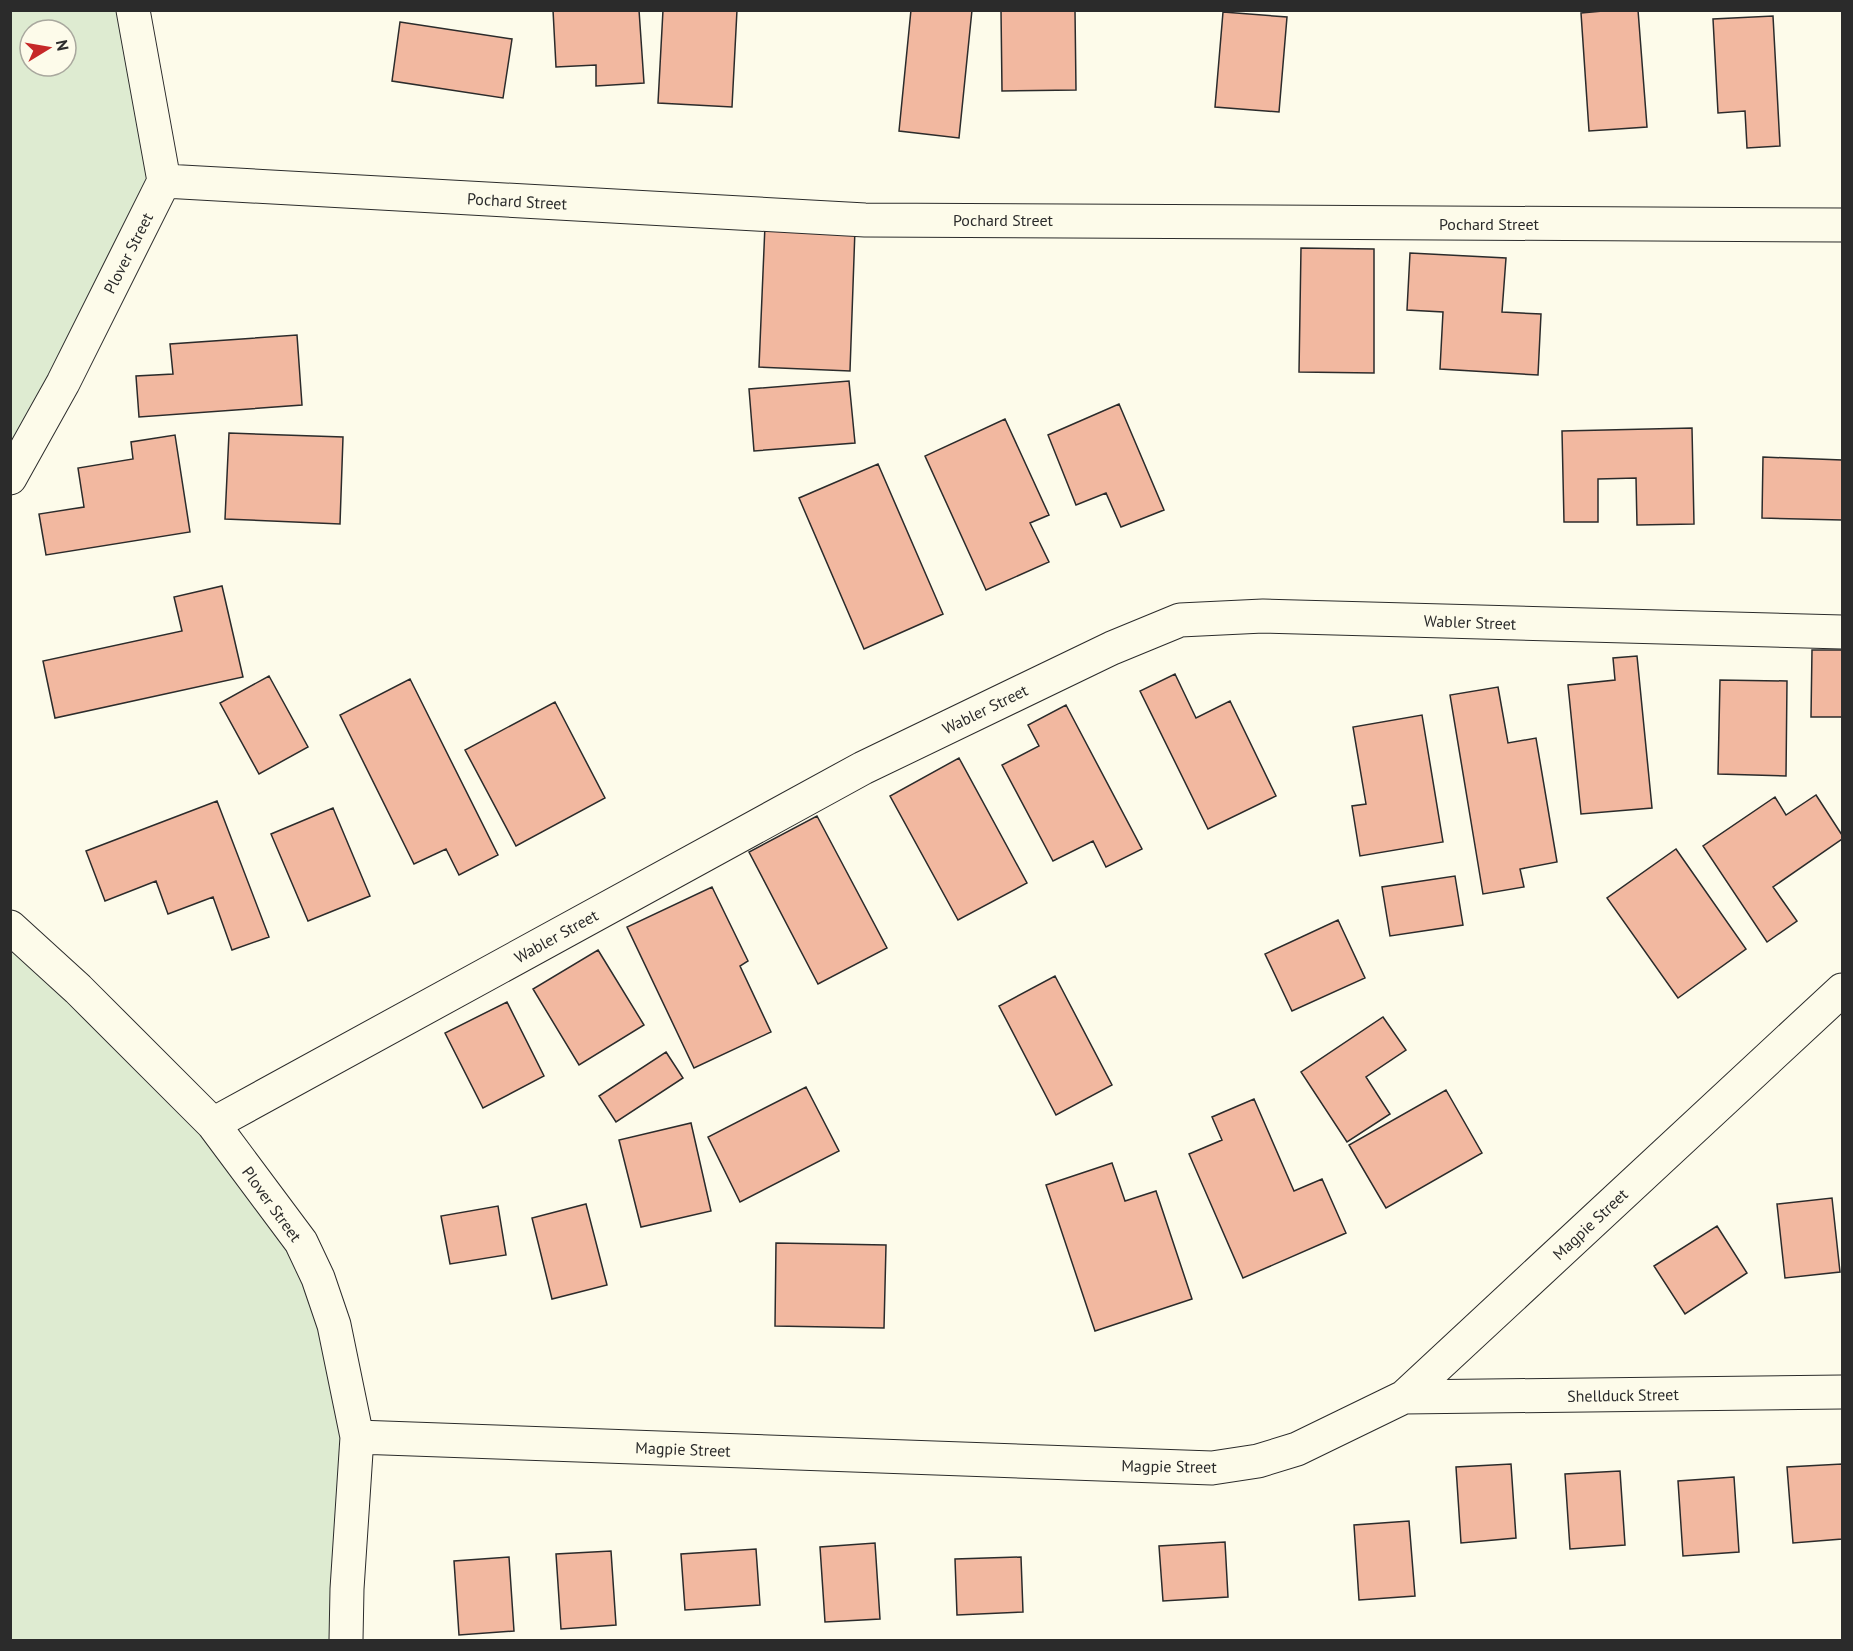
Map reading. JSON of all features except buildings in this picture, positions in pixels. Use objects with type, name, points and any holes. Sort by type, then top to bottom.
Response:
[{"type":"street","points":[[133,10],[164,181]]},
{"type":"street","name":"Pochard Street","points":[[164,181],[865,219],[1842,225]]},
{"type":"street","name":"Plover Street","points":[[10,478],[63,383],[164,181]]},
{"type":"street","name":"Wabler Street","points":[[213,1124],[863,768],[1112,648],[1180,620],[1263,616],[1842,632]]},
{"type":"street","name":"Plover Street","points":[[10,927],[78,989],[213,1124],[301,1242],[318,1278],[334,1325],[357,1437],[347,1588],[346,1641]]},
{"type":"street","name":"Magpie Street","points":[[357,1437],[1212,1468],[1258,1461],[1297,1449],[1404,1397],[1842,990]]},
{"type":"street","name":"Shellduck Street","points":[[1404,1397],[1842,1392]]},
{"type":"green space","points":[[11,11],[133,11],[164,181],[11,478]]},
{"type":"green space","points":[[10,927],[301,1242],[357,1437],[346,1640],[11,1640]]}]
